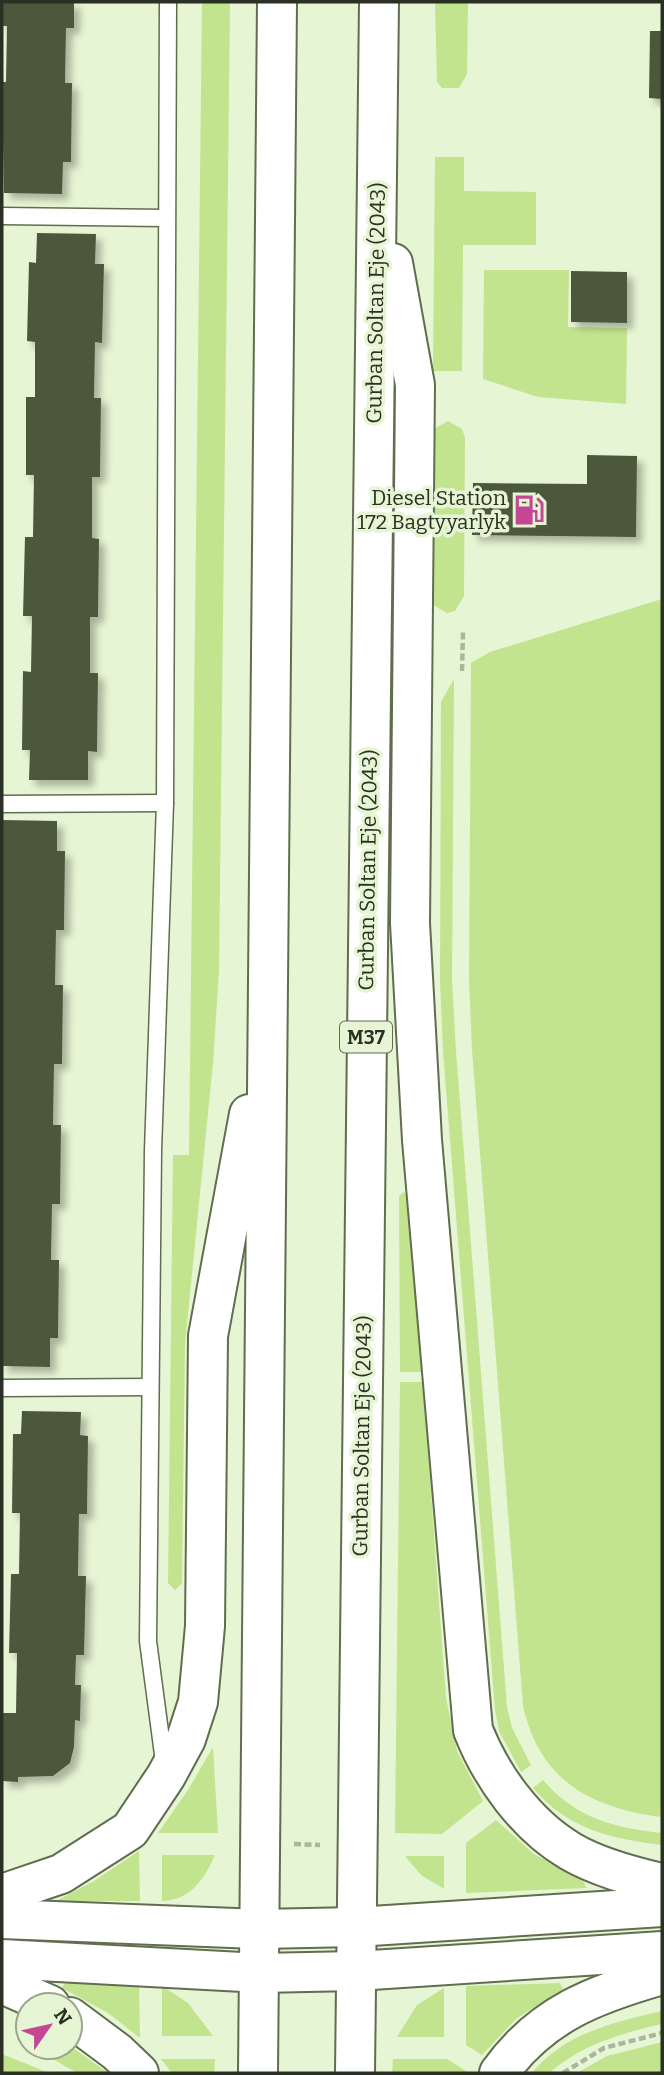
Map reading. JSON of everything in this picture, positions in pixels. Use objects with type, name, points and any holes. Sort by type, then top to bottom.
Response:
[{"type":"main road","points":[[258,2073],[277,2]]},
{"type":"main road","name":"Gurban Soltan Eje (2043)","points":[[355,2073],[379,2]]},
{"type":"main road","points":[[377,174],[415,385],[410,923],[422,1140],[473,1730],[485,1761],[510,1794],[533,1820],[569,1851],[600,1864],[662,1883]]},
{"type":"main road","points":[[366,1061],[412,665]]},
{"type":"main road","points":[[2,1894],[61,1874],[130,1830],[166,1776],[186,1739],[198,1702],[205,1626],[208,1336],[268,1009]]},
{"type":"main road","points":[[2,1919],[259,1929],[356,1927],[662,1907]]},
{"type":"main road","points":[[2,1959],[259,1973],[356,1971],[662,1951]]},
{"type":"main road","points":[[499,2073],[525,2042],[573,2007],[601,1993],[662,1975]]},
{"type":"main road","points":[[84,2027],[117,2052],[139,2073]]},
{"type":"lane","points":[[166,1776],[148,1641],[153,1151],[165,803],[165,218],[168,2]]},
{"type":"lane","points":[[2,216],[165,218]]},
{"type":"lane","points":[[2,804],[165,803]]},
{"type":"lane","points":[[2,1388],[150,1387]]},
{"type":"path","points":[[462,671],[463,632]]},
{"type":"path","points":[[290,1844],[320,1845]]},
{"type":"path","points":[[563,2073],[604,2048],[662,2033]]},
{"type":"green space","points":[[202,2],[230,2],[219,971],[213,1063],[185,1344],[182,1583],[175,1590],[168,1583],[173,1155],[189,1155]]},
{"type":"green space","points":[[435,2],[468,2],[467,74],[459,88],[442,88],[437,82]]},
{"type":"green space","points":[[435,157],[464,157],[464,191],[536,192],[536,245],[463,245],[462,371],[433,371]]},
{"type":"green space","points":[[484,270],[569,270],[568,327],[627,328],[626,404],[538,397],[483,379]]},
{"type":"green space","points":[[448,421],[462,429],[465,438],[464,596],[455,611],[447,613],[433,605],[430,596],[434,429]]},
{"type":"green space","points":[[662,599],[660,1817],[611,1806],[572,1786],[555,1771],[542,1754],[531,1732],[523,1706],[472,1050],[469,981],[471,663],[490,652]]},
{"type":"green space","points":[[454,679],[452,980],[456,1051],[507,1707],[512,1728],[531,1765],[521,1772],[499,1731],[495,1710],[443,1051],[440,981],[441,702]]},
{"type":"green space","points":[[404,1192],[408,1197],[422,1372],[400,1372],[399,1196]]},
{"type":"green space","points":[[400,1382],[423,1382],[446,1698],[457,1751],[483,1801],[442,1834],[395,1833]]},
{"type":"green space","points":[[213,1747],[218,1833],[158,1833],[188,1790]]},
{"type":"green space","points":[[543,1780],[568,1804],[597,1819],[628,1828],[662,1833],[662,1845],[608,1835],[576,1822],[546,1802],[533,1788]]},
{"type":"green space","points":[[496,1820],[534,1854],[584,1882],[586,1888],[466,1893],[466,1843]]},
{"type":"green space","points":[[139,1851],[140,1901],[56,1901],[94,1881]]},
{"type":"green space","points":[[162,1855],[215,1855],[195,1887],[181,1897],[162,1901]]},
{"type":"green space","points":[[405,1856],[444,1856],[444,1889],[421,1875]]},
{"type":"green space","points":[[65,1983],[139,1983],[140,2038],[108,2013],[84,2000],[84,1991],[68,1991],[62,1988]]},
{"type":"green space","points":[[560,1983],[563,1989],[516,2019],[482,2055],[466,2045],[466,1986]]},
{"type":"green space","points":[[162,1986],[188,2003],[213,2036],[162,2036]]},
{"type":"green space","points":[[444,1988],[444,2037],[397,2037],[417,2005]]},
{"type":"green space","points":[[662,2011],[662,2024],[588,2047],[549,2073],[532,2073],[559,2048],[591,2031]]},
{"type":"green space","points":[[662,2042],[662,2073],[577,2073],[607,2056]]},
{"type":"green space","points":[[2,2054],[49,2073],[2,2073]]},
{"type":"green space","points":[[84,2056],[107,2072],[77,2073],[56,2061],[84,2061]]},
{"type":"green space","points":[[161,2059],[215,2059],[214,2073],[172,2073]]},
{"type":"green space","points":[[393,2059],[447,2059],[469,2073],[392,2073]]},
{"type":"building","points":[[2,2],[74,2],[74,28],[66,28],[65,83],[72,83],[71,162],[63,162],[62,194],[4,193],[2,82],[6,82],[7,26],[2,26]]},
{"type":"building","points":[[650,31],[662,31],[662,99],[649,98]]},
{"type":"building","points":[[37,233],[96,234],[95,264],[104,264],[102,343],[95,342],[94,398],[101,398],[100,477],[92,477],[92,538],[99,539],[98,617],[90,617],[90,673],[98,673],[97,752],[88,751],[88,780],[29,780],[30,750],[22,750],[23,671],[31,672],[32,616],[23,616],[25,537],[33,537],[34,475],[26,475],[26,397],[35,397],[35,342],[27,341],[29,262],[36,263]]},
{"type":"building","points":[[571,271],[627,272],[627,323],[571,322]]},
{"type":"building","points":[[587,455],[637,456],[636,537],[472,535],[473,483],[587,484]]},
{"type":"building","points":[[2,820],[57,821],[57,851],[65,851],[64,930],[56,930],[55,985],[63,985],[62,1064],[54,1064],[53,1125],[61,1125],[60,1204],[52,1204],[51,1260],[59,1260],[58,1338],[50,1338],[50,1367],[2,1366]]},
{"type":"building","points":[[22,1411],[81,1412],[80,1435],[88,1436],[87,1514],[79,1514],[78,1576],[86,1576],[84,1655],[76,1655],[75,1685],[81,1685],[80,1721],[75,1720],[74,1747],[70,1763],[53,1776],[18,1777],[18,1782],[2,1781],[2,1713],[16,1713],[17,1653],[9,1653],[11,1574],[19,1574],[20,1513],[12,1513],[13,1434],[21,1434]]},
{"type":"place","name":"Diesel Station 172 Bagtyyarlyk","points":[[529,510]]}]
